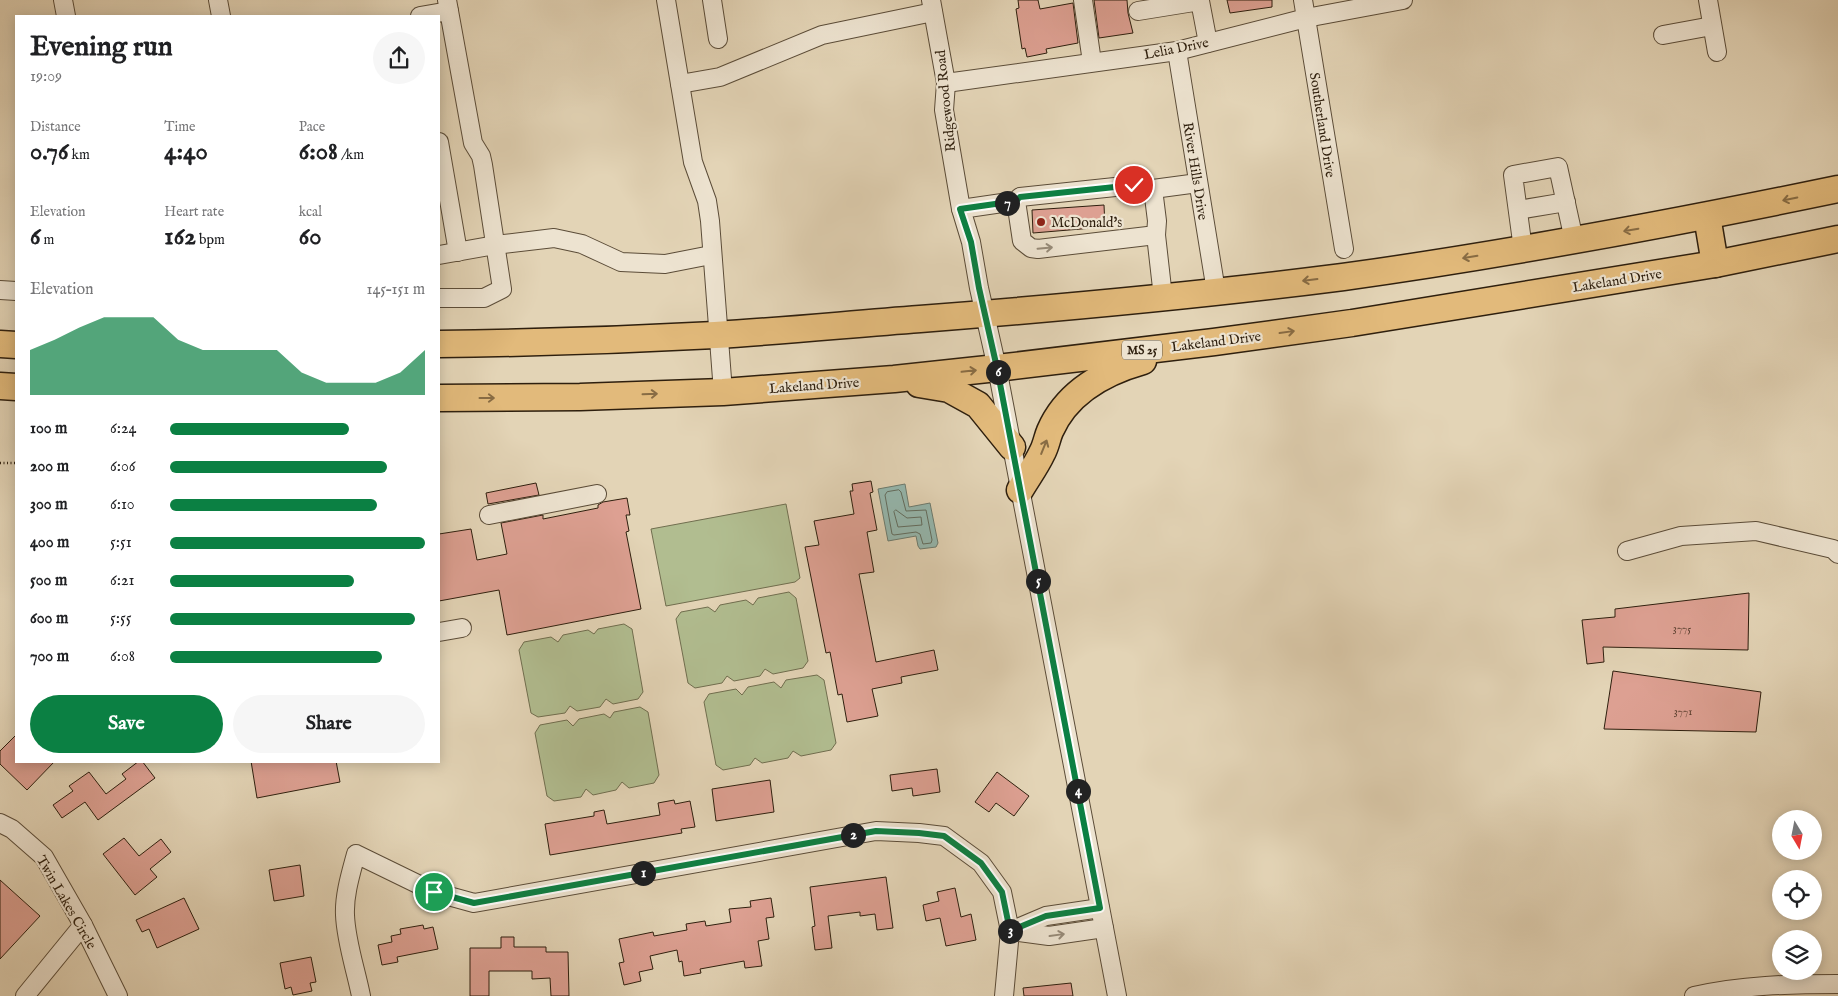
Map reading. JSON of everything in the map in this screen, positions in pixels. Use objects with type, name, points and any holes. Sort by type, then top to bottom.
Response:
[{"type":"highway","points":[[440,344],[537,343],[718,335],[985,314],[1163,297],[1343,277],[1523,249],[1707,216],[1838,189]]},
{"type":"highway","points":[[1707,216],[1715,264]]},
{"type":"highway","name":"Lakeland Drive","points":[[440,398],[580,397],[723,392],[894,379],[997,368],[1352,323],[1715,264],[1838,239]]},
{"type":"highway","points":[[1020,490],[1043,452],[1050,430],[1060,414],[1092,382],[1119,368],[1214,342]]},
{"type":"highway","points":[[0,344],[15,345]]},
{"type":"highway","points":[[894,379],[948,389],[963,396],[978,405],[1012,447]]},
{"type":"highway","points":[[0,386],[15,387]]},
{"type":"street","points":[[63,0],[66,15]]},
{"type":"street","points":[[218,0],[221,15]]},
{"type":"street","points":[[666,0],[693,162],[707,201],[710,221],[711,255],[723,392]]},
{"type":"street","points":[[712,0],[718,39]]},
{"type":"street","points":[[1083,0],[1092,62]]},
{"type":"street","name":"Southerland Drive","points":[[1303,0],[1344,250]]},
{"type":"street","name":"Lelia Drive","points":[[946,83],[1177,50],[1306,18],[1403,0]]},
{"type":"street","points":[[1708,0],[1717,52]]},
{"type":"street","points":[[1138,11],[1204,1],[1208,43]]},
{"type":"street","points":[[423,15],[448,5],[473,143],[481,156],[502,289],[484,298],[440,298]]},
{"type":"street","points":[[680,84],[720,77],[822,35],[932,6]]},
{"type":"street","name":"Ridgewood Road","points":[[932,6],[946,83],[944,110],[960,209],[971,242],[997,368],[1117,996]]},
{"type":"street","points":[[1662,35],[1712,26]]},
{"type":"street","name":"River Hills Drive","points":[[1177,50],[1216,291]]},
{"type":"street","points":[[440,148],[458,252]]},
{"type":"street","points":[[1523,249],[1513,175],[1558,166],[1574,240]]},
{"type":"street","points":[[960,209],[1016,201],[1020,197],[1134,185],[1153,189],[1198,183]]},
{"type":"street","points":[[1153,189],[1163,297]]},
{"type":"street","points":[[1016,201],[1022,241],[1030,248],[1038,249],[1156,235]]},
{"type":"street","points":[[1518,210],[1566,202]]},
{"type":"street","points":[[440,255],[496,245],[554,238],[582,244],[620,262],[665,264],[711,255]]},
{"type":"street","points":[[0,290],[15,291]]},
{"type":"street","points":[[489,514],[597,494]]},
{"type":"street","points":[[1627,551],[1681,536],[1756,531],[1833,549],[1838,554]]},
{"type":"street","points":[[440,632],[462,628]]},
{"type":"street","name":"Twin Lakes Circle","points":[[0,823],[12,829],[44,857],[84,926],[118,996]]},
{"type":"street","points":[[361,996],[348,939],[345,914],[350,877],[356,854],[434,892],[474,903],[876,831],[944,836],[981,863],[1002,892],[1010,931],[1004,996]]},
{"type":"street","points":[[1010,931],[1046,916],[1100,908]]},
{"type":"street","points":[[25,996],[84,926]]},
{"type":"street","points":[[1010,931],[1049,936],[1104,928]]},
{"type":"street","points":[[1694,996],[1759,986],[1838,984]]},
{"type":"path","points":[[0,463],[15,463]]},
{"type":"green space","points":[[786,504],[800,578],[795,582],[666,606],[651,529]]},
{"type":"green space","points":[[789,592],[796,598],[808,661],[803,668],[773,674],[765,669],[760,676],[734,681],[727,676],[722,683],[695,688],[688,683],[676,619],[681,612],[708,607],[715,612],[720,605],[746,600],[753,605],[758,598]]},
{"type":"green space","points":[[624,624],[632,629],[643,692],[638,699],[613,704],[606,699],[600,707],[577,711],[570,706],[565,713],[538,717],[531,713],[519,650],[524,642],[551,637],[558,642],[563,635],[588,630],[594,634],[598,629]]},
{"type":"green space","points":[[817,675],[824,680],[836,743],[831,750],[801,756],[793,751],[788,758],[762,763],[755,758],[750,765],[723,770],[716,765],[704,702],[709,694],[736,689],[742,695],[748,687],[774,682],[781,688],[786,680]]},
{"type":"green space","points":[[640,707],[648,712],[659,775],[654,783],[629,788],[622,782],[616,790],[593,795],[586,789],[581,797],[554,801],[547,796],[535,733],[540,725],[567,720],[573,726],[579,719],[604,714],[610,718],[614,712]]},
{"type":"water","points":[[905,484],[909,507],[930,503],[938,543],[936,547],[920,549],[916,536],[888,541],[878,489]]},
{"type":"building","points":[[1018,0],[1038,0],[1040,9],[1073,3],[1078,43],[1046,49],[1047,53],[1027,57],[1025,48],[1022,49],[1016,9],[1019,8]]},
{"type":"building","points":[[1094,0],[1127,0],[1133,33],[1099,38]]},
{"type":"building","points":[[1227,0],[1272,0],[1272,7],[1230,13]]},
{"type":"building","points":[[1104,205],[1105,227],[1033,233],[1032,210]]},
{"type":"building","points":[[871,481],[873,492],[870,493],[877,530],[867,532],[874,572],[859,574],[876,662],[934,650],[938,670],[901,677],[902,683],[872,689],[878,716],[847,722],[842,694],[838,695],[830,652],[826,653],[805,547],[819,545],[814,521],[854,514],[850,491],[853,491],[852,484]]},
{"type":"building","points":[[536,483],[539,495],[488,504],[486,493]]},
{"type":"building","points":[[627,498],[630,515],[626,515],[629,531],[626,532],[641,609],[507,635],[499,590],[440,601],[440,534],[471,529],[477,560],[507,554],[501,523],[543,515],[543,519],[598,508],[598,505],[603,502]]},
{"type":"building","points":[[1749,593],[1748,650],[1603,647],[1604,662],[1587,664],[1582,620],[1615,617],[1615,609]]},
{"type":"building","points":[[1613,671],[1761,692],[1756,732],[1604,729]]},
{"type":"building","points":[[15,736],[15,763],[53,763],[27,790],[0,764],[0,751]]},
{"type":"building","points":[[136,763],[144,763],[155,778],[98,820],[85,802],[62,818],[53,805],[73,791],[69,786],[89,772],[106,794],[126,779],[122,774]]},
{"type":"building","points":[[251,763],[336,763],[340,782],[257,798]]},
{"type":"building","points":[[937,769],[940,792],[913,796],[912,788],[892,791],[890,775]]},
{"type":"building","points":[[997,772],[1029,796],[1014,816],[996,803],[989,812],[975,802]]},
{"type":"building","points":[[770,780],[774,812],[716,821],[712,789]]},
{"type":"building","points":[[674,800],[675,804],[690,801],[695,827],[681,829],[682,833],[550,855],[545,824],[594,816],[594,812],[604,810],[607,824],[660,815],[658,803]]},
{"type":"building","points":[[124,838],[139,856],[161,839],[171,852],[150,869],[157,877],[135,895],[103,854]]},
{"type":"building","points":[[300,865],[304,896],[274,901],[269,870]]},
{"type":"building","points":[[886,877],[893,928],[877,930],[875,914],[860,916],[860,912],[828,916],[832,948],[815,950],[812,927],[815,926],[810,887]]},
{"type":"building","points":[[0,880],[40,916],[0,959]]},
{"type":"building","points":[[955,888],[961,917],[971,914],[976,940],[946,946],[940,918],[926,921],[923,905],[939,901],[937,892]]},
{"type":"building","points":[[184,898],[199,929],[157,948],[149,929],[142,932],[136,920]]},
{"type":"building","points":[[771,898],[774,917],[766,918],[769,939],[758,941],[762,966],[745,968],[744,961],[700,969],[701,973],[684,976],[682,961],[679,962],[677,950],[650,956],[653,969],[639,972],[641,981],[624,985],[619,963],[624,962],[619,939],[653,932],[654,936],[687,930],[686,924],[705,921],[706,926],[731,922],[729,909],[751,907],[750,901]]},
{"type":"building","points":[[423,925],[424,929],[433,927],[438,949],[397,957],[398,962],[382,965],[378,945],[392,942],[391,936],[401,934],[400,929]]},
{"type":"building","points":[[501,937],[514,937],[514,947],[546,947],[546,952],[568,952],[569,996],[551,996],[550,978],[532,979],[532,971],[489,971],[489,996],[470,996],[470,948],[501,948]]},
{"type":"building","points":[[311,957],[316,982],[310,983],[312,991],[293,995],[291,987],[285,989],[280,963]]},
{"type":"building","points":[[1071,983],[1073,996],[1024,996],[1023,988]]},
{"type":"place","name":"McDonald's","points":[[1041,222]]},
{"type":"route","points":[[434,892],[474,903],[876,831],[944,836],[981,863],[1002,892],[1010,931],[1046,916],[1100,908],[997,368],[971,242],[960,209],[1016,201],[1020,197],[1134,185]]}]
